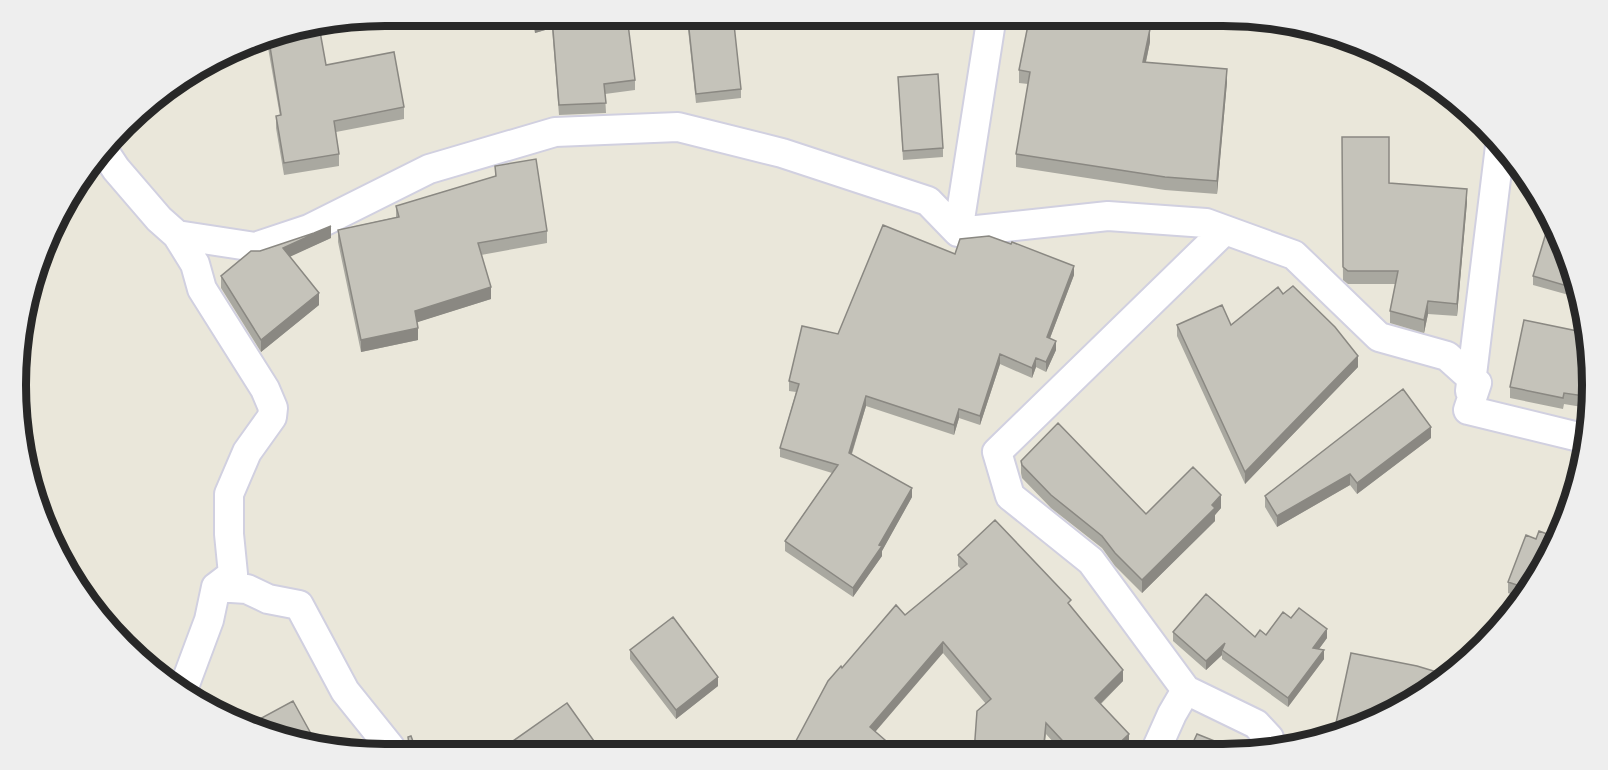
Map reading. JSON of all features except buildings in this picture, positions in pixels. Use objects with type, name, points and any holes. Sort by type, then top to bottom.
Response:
[{"type":"street","points":[[958,232],[990,26]]},
{"type":"street","points":[[177,235],[255,247],[309,229],[429,169],[555,132],[678,127],[782,153],[928,201],[958,232]]},
{"type":"street","points":[[1468,410],[1499,155]]},
{"type":"street","points":[[108,156],[159,219],[177,235],[195,264],[202,289],[265,389],[273,408],[273,417],[247,452],[229,494],[229,534],[233,574],[216,587],[209,620],[185,684]]},
{"type":"street","points":[[958,232],[1108,216],[1206,224],[1225,230],[1294,255],[1378,337],[1447,356],[1477,383],[1468,410]]},
{"type":"street","points":[[1225,230],[997,452],[1010,496],[1091,561],[1186,690],[1256,724],[1269,738],[1269,741]]},
{"type":"street","points":[[1468,410],[1578,437]]},
{"type":"street","points":[[216,587],[247,589],[267,599],[299,605],[345,691],[388,744]]},
{"type":"street","points":[[1159,744],[1186,690]]}]
